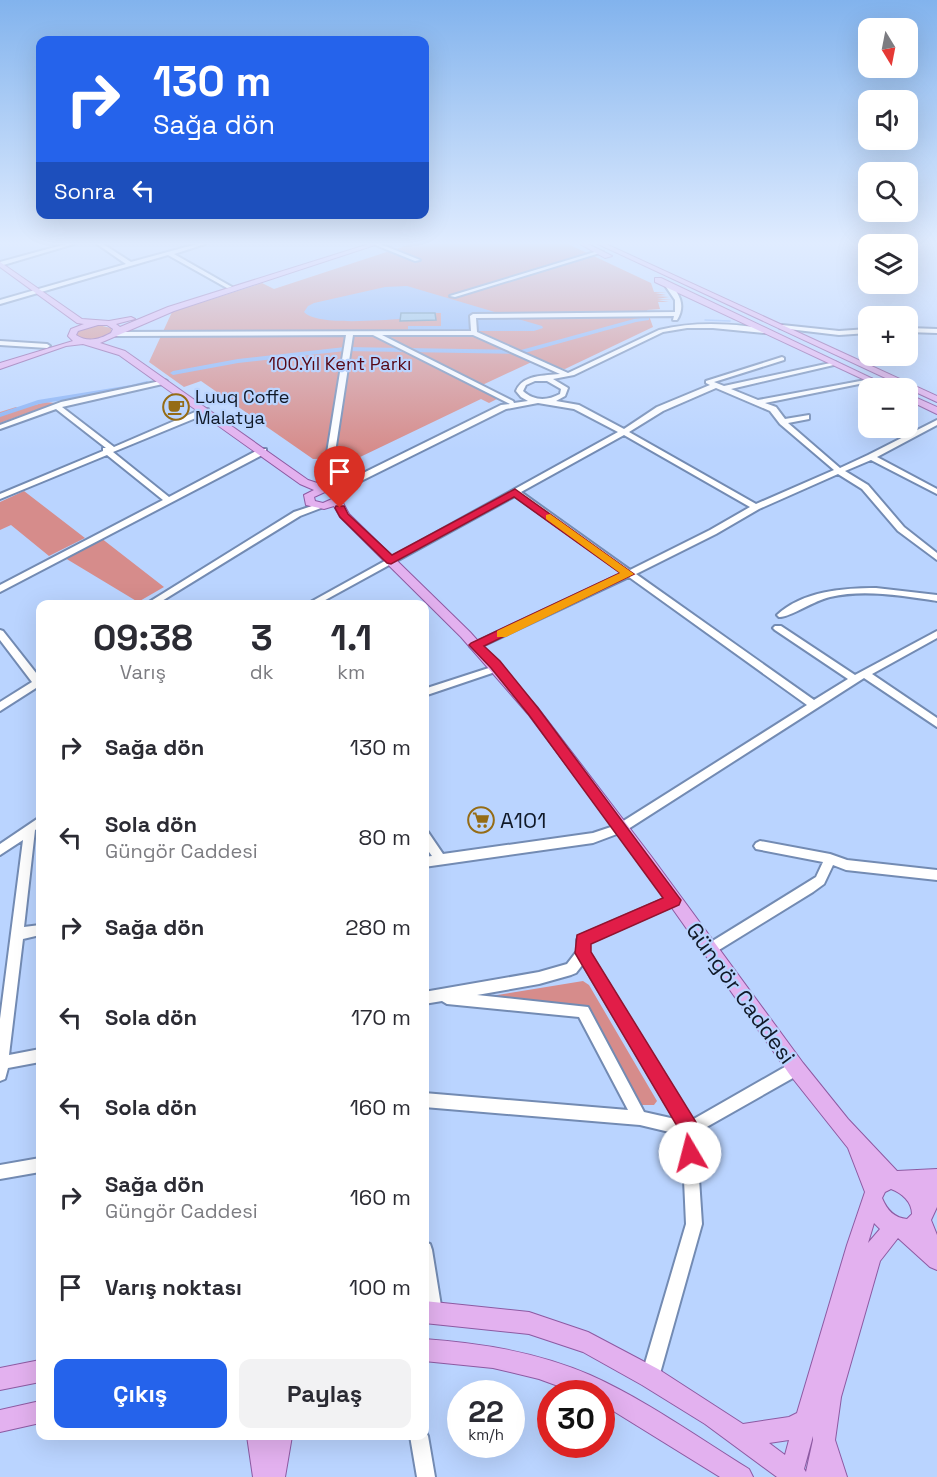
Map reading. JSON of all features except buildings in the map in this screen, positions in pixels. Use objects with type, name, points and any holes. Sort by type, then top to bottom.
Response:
[{"type":"main road","points":[[62,313],[77,327]]},
{"type":"main road","points":[[0,361],[47,346],[77,327],[130,319],[149,313]]},
{"type":"main road","points":[[0,366],[64,344],[85,342],[114,334],[162,313]]},
{"type":"main road","points":[[727,313],[865,378]]},
{"type":"main road","points":[[750,313],[937,399]]},
{"type":"main road","points":[[109,323],[117,328],[114,334],[122,353]]},
{"type":"main road","points":[[77,327],[73,337],[122,353],[304,482],[331,493]]},
{"type":"main road","points":[[918,402],[937,411]]},
{"type":"main road","points":[[304,482],[309,497],[331,493]]},
{"type":"main road","points":[[321,506],[331,493]]},
{"type":"main road","name":"Güngör Caddesi","points":[[331,493],[344,515],[498,669],[621,828],[710,948],[795,1069],[855,1144],[895,1180],[915,1191],[920,1198],[910,1223]]},
{"type":"main road","name":"Güngör Caddesi","points":[[309,497],[321,506],[344,515]]},
{"type":"main road","name":"Güngör Caddesi","points":[[855,1144],[881,1216],[910,1223],[937,1259]]},
{"type":"main road","points":[[429,1312],[529,1323],[588,1343],[650,1377],[740,1436],[792,1476],[805,1421],[874,1195],[883,1180],[937,1179]]},
{"type":"main road","points":[[816,1477],[825,1440],[830,1397],[871,1255],[910,1223],[937,1187]]},
{"type":"main road","points":[[429,1350],[455,1352],[520,1364],[557,1374],[602,1392],[741,1477]]},
{"type":"main road","points":[[0,1379],[36,1372]]},
{"type":"main road","points":[[0,1421],[36,1413]]},
{"type":"main road","points":[[740,1436],[781,1431],[805,1421]]},
{"type":"main road","points":[[264,1440],[265,1477]]},
{"type":"main road","points":[[265,1440],[273,1477]]},
{"type":"main road","points":[[825,1440],[836,1477]]},
{"type":"street","points":[[661,331],[678,314]]},
{"type":"street","points":[[474,333],[472,316],[678,314]]},
{"type":"street","points":[[331,493],[504,407],[512,402],[521,384],[570,375],[661,331],[703,325],[765,331]]},
{"type":"street","points":[[782,327],[838,333],[858,332]]},
{"type":"street","points":[[918,330],[937,331]]},
{"type":"street","points":[[331,493],[330,459],[350,333]]},
{"type":"street","points":[[374,333],[512,402]]},
{"type":"street","points":[[114,334],[474,333],[570,375]]},
{"type":"street","points":[[0,344],[47,346]]},
{"type":"street","points":[[782,359],[708,382],[773,409],[783,422],[839,471],[865,487],[901,529],[937,557]]},
{"type":"street","points":[[319,600],[624,432],[660,409],[719,387],[835,364]]},
{"type":"street","points":[[504,407],[559,398],[565,390],[570,375]]},
{"type":"street","points":[[540,379],[555,381],[565,390],[576,407]]},
{"type":"street","points":[[0,427],[58,407],[165,382]]},
{"type":"street","points":[[759,402],[858,382]]},
{"type":"street","points":[[519,391],[525,398],[576,407],[756,507]]},
{"type":"street","points":[[58,407],[168,500]]},
{"type":"street","points":[[0,497],[109,449],[206,411]]},
{"type":"street","points":[[783,422],[806,417]]},
{"type":"street","points":[[475,645],[629,574],[713,532],[756,507],[871,457],[937,422]]},
{"type":"street","points":[[0,589],[262,451]]},
{"type":"street","points":[[871,457],[937,492]]},
{"type":"street","points":[[515,492],[814,705]]},
{"type":"street","points":[[297,514],[309,497]]},
{"type":"street","points":[[162,600],[297,514],[321,506]]},
{"type":"street","points":[[782,615],[818,596],[849,592],[911,593],[937,598]]},
{"type":"street","points":[[778,628],[855,680]]},
{"type":"street","points":[[0,633],[36,679]]},
{"type":"street","points":[[429,861],[593,838],[621,828],[814,705],[937,634]]},
{"type":"street","points":[[429,691],[498,669]]},
{"type":"street","points":[[865,674],[937,723]]},
{"type":"street","points":[[0,707],[36,685]]},
{"type":"street","points":[[0,850],[35,824]]},
{"type":"street","points":[[35,824],[0,1066],[36,1057]]},
{"type":"street","points":[[429,842],[440,859]]},
{"type":"street","points":[[760,846],[830,859],[846,865],[937,875]]},
{"type":"street","points":[[710,948],[820,880],[830,859]]},
{"type":"street","points":[[650,1377],[694,1224],[689,1129],[583,953],[583,940],[673,900]]},
{"type":"street","points":[[18,934],[36,931]]},
{"type":"street","points":[[429,997],[529,980],[571,969],[583,953]]},
{"type":"street","points":[[429,997],[583,1011],[640,1118]]},
{"type":"street","points":[[429,1100],[640,1118],[689,1129],[795,1069]]},
{"type":"street","points":[[0,1172],[36,1166]]},
{"type":"street","points":[[420,1440],[426,1477]]},
{"type":"green space","name":"100.Yıl Kent Parkı","points":[[172,313],[648,313],[653,327],[565,369],[536,360],[478,387],[499,398],[489,403],[481,399],[358,458],[313,459],[201,381],[184,387],[149,362]]},
{"type":"green space","points":[[98,325],[111,328],[112,333],[103,338],[94,339],[76,336],[78,331]]},
{"type":"green space","points":[[46,402],[55,403],[0,423],[0,412]]},
{"type":"green space","points":[[24,491],[85,538],[49,556],[11,525],[0,530],[0,502]]},
{"type":"green space","points":[[101,538],[164,587],[141,600],[135,600],[65,558]]},
{"type":"green space","points":[[583,981],[589,985],[657,1101],[654,1105],[635,1105],[577,1010],[493,1004],[491,996]]},
{"type":"water","points":[[306,313],[498,313],[543,328],[534,331],[408,331],[408,326],[441,326],[441,313],[401,313],[400,319],[349,321],[335,321]]},
{"type":"waterway","points":[[173,373],[238,361],[345,349],[521,352],[636,320],[647,319]]},
{"type":"waterway","points":[[705,320],[730,321]]},
{"type":"waterway","points":[[0,415],[38,402],[147,383]]},
{"type":"slow traffic","points":[[502,634],[629,574],[550,517]]},
{"type":"place","name":"Luuq Coffe Malatya","points":[[176,407]]},
{"type":"place","name":"A101","points":[[481,820]]},
{"type":"route","points":[[340,508],[344,515],[391,560],[515,492],[629,574],[564,606],[475,645],[495,664],[533,712],[673,900],[583,940],[583,953],[689,1129],[690,1153]]}]
